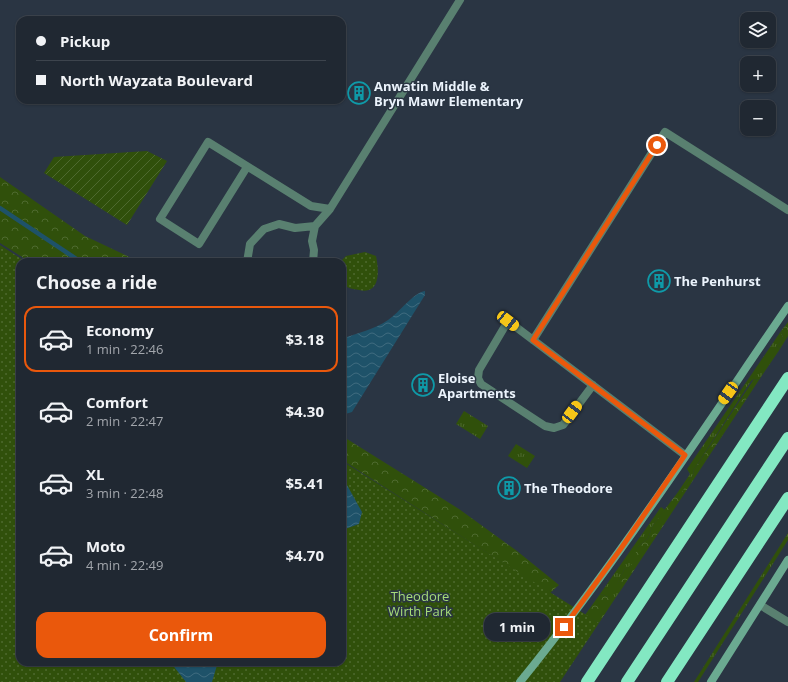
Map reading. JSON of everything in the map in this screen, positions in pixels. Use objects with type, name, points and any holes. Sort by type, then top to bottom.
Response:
[{"type":"highway","points":[[587,682],[788,378]]},
{"type":"highway","points":[[627,682],[788,438]]},
{"type":"highway","points":[[667,682],[788,498]]},
{"type":"street","points":[[520,682],[587,596],[788,306]]},
{"type":"street","points":[[711,682],[788,560]]},
{"type":"lane","points":[[313,258],[314,250],[312,241],[315,226],[330,209],[460,0]]},
{"type":"lane","points":[[533,340],[665,132],[788,210]]},
{"type":"lane","points":[[247,167],[199,244],[160,219],[208,142],[311,206],[330,209]]},
{"type":"lane","points":[[247,258],[250,244],[264,229],[279,224],[295,228],[315,226]]},
{"type":"lane","points":[[592,385],[563,425],[554,428],[545,426],[481,384],[478,378],[479,370],[508,321],[685,455]]},
{"type":"lane","points":[[760,605],[788,622]]},
{"type":"green space","points":[[147,151],[167,161],[127,225],[44,173],[54,157]]},
{"type":"green space","points":[[0,177],[85,236],[132,258],[24,258],[0,243]]},
{"type":"green space","name":"Theodore Wirth Park","points":[[0,245],[20,258],[16,258],[16,666],[346,666],[346,464],[599,623],[560,682],[0,682]]},
{"type":"green space","points":[[365,252],[376,256],[378,274],[375,285],[371,289],[366,291],[352,289],[346,286],[346,258],[344,258],[346,256]]},
{"type":"green space","points":[[788,322],[788,336],[780,349],[777,347],[783,338],[781,331]]},
{"type":"green space","points":[[781,331],[783,338],[777,347],[780,349],[759,380],[754,379],[751,381],[693,471],[694,474],[684,486],[685,489],[682,492],[678,492],[690,474],[687,469]]},
{"type":"green space","points":[[754,379],[759,380],[621,590],[616,586],[624,570],[634,563],[633,560],[638,547],[648,538],[653,525],[678,492],[682,492],[684,486],[694,474],[693,471]]},
{"type":"green space","points":[[464,411],[488,426],[480,439],[456,424]]},
{"type":"green space","points":[[346,439],[459,509],[517,551],[559,585],[550,593],[346,463]]},
{"type":"green space","points":[[516,444],[535,456],[527,468],[508,456]]},
{"type":"green space","points":[[661,507],[665,510],[653,525],[648,538],[638,547],[635,563],[624,570],[617,585],[621,590],[616,597],[608,597],[600,594]]},
{"type":"green space","points":[[788,533],[788,540],[698,682],[694,682]]},
{"type":"green space","points":[[600,594],[608,597],[616,597],[599,623],[585,615]]},
{"type":"water","points":[[425,291],[425,295],[352,412],[346,414],[346,338],[383,323],[421,292]]},
{"type":"water","points":[[346,484],[362,512],[359,524],[346,529]]},
{"type":"water","points":[[173,666],[217,666],[212,682],[186,682]]},
{"type":"waterway","points":[[0,208],[75,258]]},
{"type":"place","name":"Anwatin Middle & Bryn Mawr Elementary","points":[[359,93]]},
{"type":"place","name":"The Penhurst","points":[[659,281]]},
{"type":"place","name":"Eloise Apartments","points":[[423,385]]},
{"type":"place","name":"The Theodore","points":[[509,488]]},
{"type":"route","points":[[564,627],[622,547],[685,455],[533,340],[657,145]]}]
